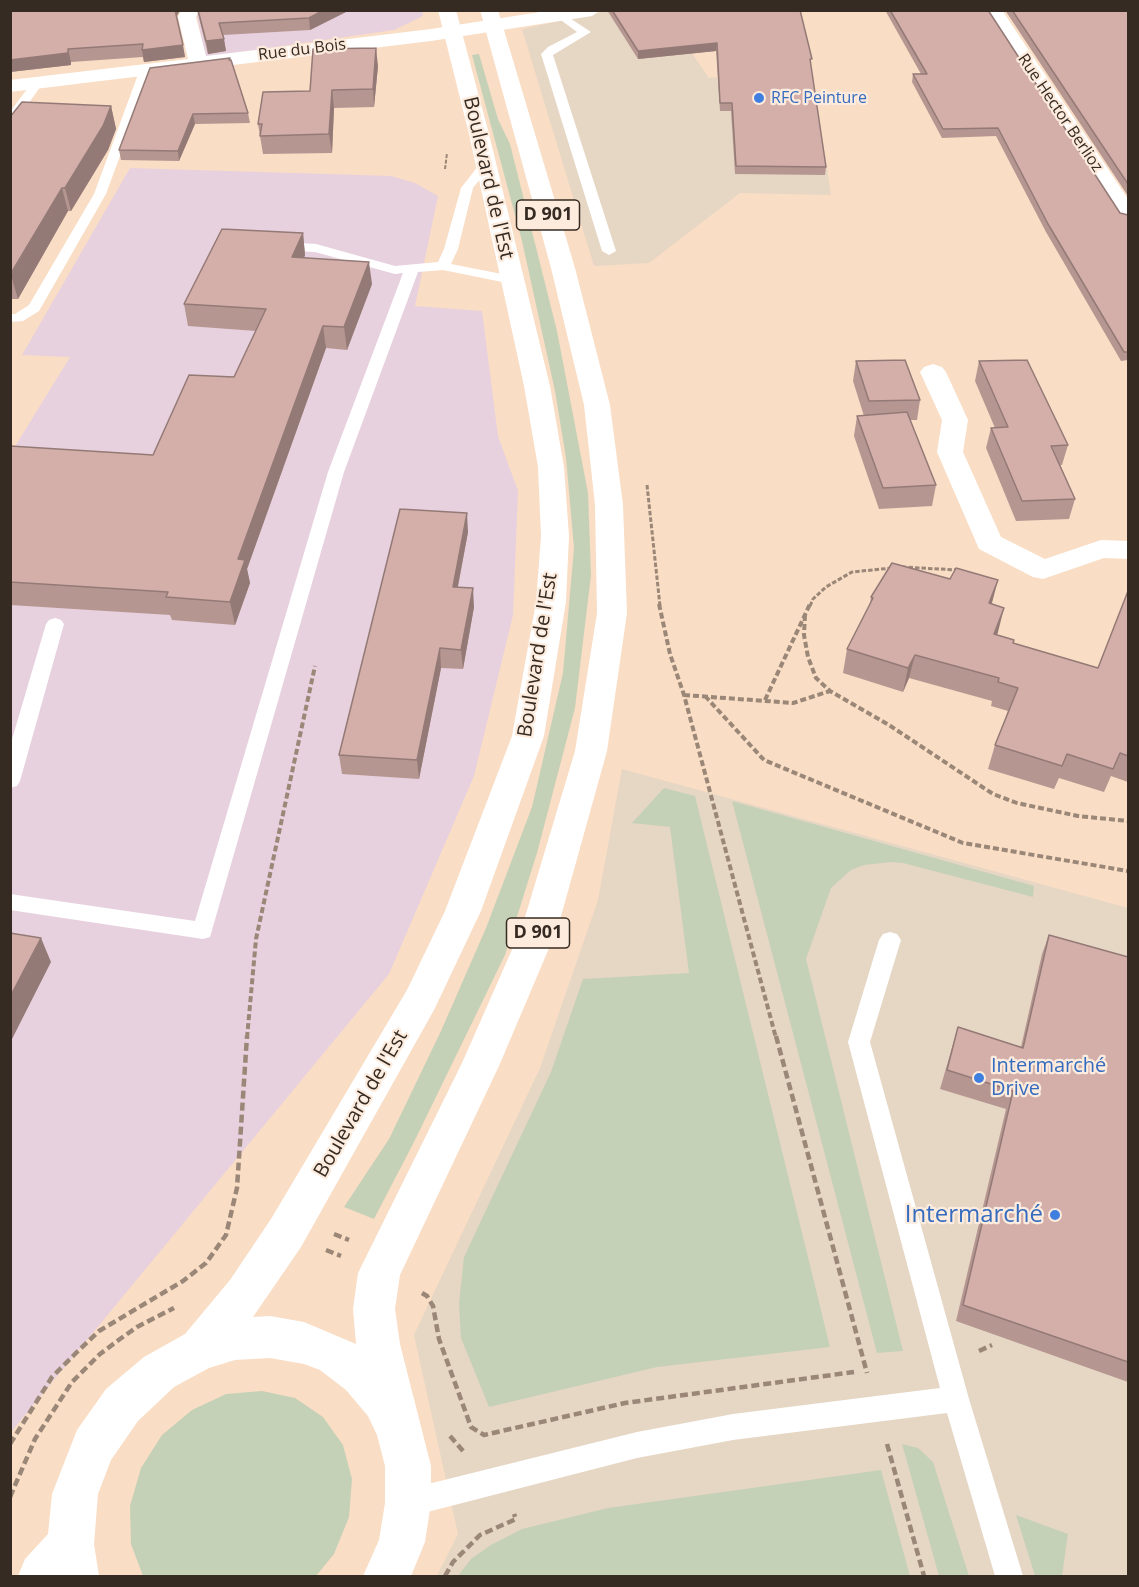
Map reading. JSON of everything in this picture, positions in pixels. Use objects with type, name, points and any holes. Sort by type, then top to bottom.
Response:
[{"type":"main road","points":[[190,10],[188,17],[198,62]]},
{"type":"main road","name":"D 901","points":[[447,10],[452,32]]},
{"type":"main road","name":"Rue du Bois","points":[[10,86],[452,32],[492,18],[562,16],[592,10]]},
{"type":"main road","name":"Rue Hector Berlioz","points":[[992,10],[1128,214]]},
{"type":"main road","name":"D 901","points":[[399,1432],[378,1344],[374,1309],[383,1264],[480,1066],[540,927],[591,752],[612,613],[609,505],[597,405],[563,268],[492,18]]},
{"type":"main road","name":"Boulevard de l'Est","points":[[200,1350],[245,1294],[290,1225],[421,999],[463,911],[528,736],[551,602],[555,536],[551,467],[537,386],[486,164],[452,32]]},
{"type":"main road","points":[[933,372],[955,420],[950,452],[990,543],[1042,570],[1101,549],[1128,550]]},
{"type":"main road","points":[[63,1566],[75,1494],[93,1446],[122,1405],[159,1372],[200,1350],[235,1340],[270,1338],[304,1343],[335,1355],[362,1375],[384,1400],[399,1432],[408,1466],[408,1503],[402,1542],[387,1576]]},
{"type":"lane","points":[[562,16],[585,32],[552,48],[547,54],[609,251]]},
{"type":"lane","points":[[10,318],[18,318],[34,308],[99,194],[146,69]]},
{"type":"lane","points":[[10,121],[37,83]]},
{"type":"lane","points":[[443,266],[451,249],[467,188],[486,164]]},
{"type":"lane","points":[[261,245],[316,248],[395,270],[443,266],[512,280]]},
{"type":"lane","points":[[10,902],[203,931],[336,472],[412,269]]},
{"type":"lane","points":[[10,781],[55,624]]},
{"type":"lane","points":[[890,940],[859,1042],[947,1365],[1009,1576]]},
{"type":"lane","points":[[408,1503],[637,1445],[733,1427],[957,1399]]},
{"type":"path","points":[[445,170],[448,148]]},
{"type":"path","points":[[765,700],[813,599],[826,586],[852,573],[911,567],[966,570]]},
{"type":"path","points":[[805,615],[804,635],[808,657],[816,678],[830,691],[889,725],[993,794],[1017,803],[1078,816],[1128,822]]},
{"type":"path","points":[[10,1444],[52,1377],[74,1354],[99,1331],[183,1281],[206,1263],[226,1235],[237,1188],[243,1085],[256,939],[318,656]]},
{"type":"path","points":[[830,691],[793,702],[684,695],[924,1576]]},
{"type":"path","points":[[705,696],[764,760],[963,843],[1128,871]]},
{"type":"path","points":[[290,1225],[383,1264]]},
{"type":"path","points":[[290,1225],[383,1264]]},
{"type":"path","points":[[415,1298],[417,1290],[427,1296],[433,1306],[439,1339],[471,1427],[484,1435],[624,1403],[799,1378],[867,1371]]},
{"type":"path","points":[[10,1497],[35,1439],[72,1382],[100,1354],[128,1333],[181,1303]]},
{"type":"path","points":[[947,1365],[992,1345]]},
{"type":"path","points":[[447,1433],[456,1445],[472,1456]]},
{"type":"shaded area","points":[[200,10],[422,10],[423,16],[394,30],[205,57],[197,16]]},
{"type":"shaded area","points":[[606,11],[663,11],[709,78],[812,71],[831,195],[740,193],[649,263],[594,266],[522,29]]},
{"type":"shaded area","points":[[130,168],[391,176],[415,183],[438,196],[415,306],[482,311],[498,436],[518,491],[513,615],[474,776],[389,974],[11,1432],[11,453],[70,357],[22,355]]},
{"type":"shaded area","points":[[622,769],[1128,908],[1128,1576],[437,1576],[458,1534],[414,1335],[540,1068],[598,900]]},
{"type":"green space","points":[[479,54],[498,119],[510,144],[557,331],[588,493],[591,575],[575,708],[537,853],[505,955],[374,1219],[344,1207],[389,1139],[441,1031],[486,928],[532,807],[563,673],[574,548],[566,458],[555,391],[522,241],[472,55]]},
{"type":"green space","points":[[664,788],[695,796],[830,1347],[657,1367],[489,1407],[461,1338],[459,1304],[464,1257],[551,1072],[583,979],[689,973],[670,827],[632,823]]},
{"type":"green space","points":[[732,801],[1034,886],[1033,897],[903,863],[864,865],[851,870],[831,888],[806,959],[903,1351],[877,1353]]},
{"type":"green space","points":[[262,1391],[295,1398],[323,1417],[343,1445],[352,1479],[349,1517],[334,1554],[316,1576],[143,1576],[131,1544],[130,1506],[141,1468],[162,1435],[192,1410],[226,1394]]},
{"type":"green space","points":[[902,1444],[918,1448],[933,1462],[969,1576],[939,1576]]},
{"type":"green space","points":[[881,1470],[910,1576],[458,1576],[471,1559],[491,1545],[522,1529],[608,1508]]},
{"type":"green space","points":[[1016,1515],[1068,1534],[1062,1576],[1035,1576]]},
{"type":"building","points":[[10,10],[175,10],[183,45],[142,50],[143,44],[68,49],[68,53],[10,60]]},
{"type":"building","points":[[198,10],[324,10],[309,18],[219,23],[224,39],[206,41]]},
{"type":"building","points":[[612,10],[800,10],[812,59],[810,59],[826,167],[736,166],[732,103],[720,103],[717,43],[638,51]]},
{"type":"building","points":[[890,10],[988,10],[1120,213],[1128,215],[1128,352],[1124,352],[1048,224],[998,128],[943,129],[913,74],[927,74]]},
{"type":"building","points":[[1012,10],[1128,10],[1128,184]]},
{"type":"building","points":[[376,48],[373,89],[332,90],[329,134],[260,136],[262,124],[258,124],[263,92],[310,91],[313,49]]},
{"type":"building","points":[[230,58],[248,113],[193,114],[178,151],[119,150],[150,68]]},
{"type":"building","points":[[22,102],[111,106],[103,126],[65,188],[62,188],[10,275],[10,117]]},
{"type":"building","points":[[222,229],[303,233],[292,257],[369,262],[344,327],[323,326],[238,559],[245,560],[230,602],[166,597],[168,592],[10,582],[10,446],[153,455],[189,375],[234,377],[266,309],[184,304]]},
{"type":"building","points":[[905,360],[920,400],[869,401],[856,361]]},
{"type":"building","points":[[1027,360],[1068,445],[1051,446],[1075,499],[1022,501],[991,428],[1008,427],[979,361]]},
{"type":"building","points":[[907,412],[936,485],[883,488],[857,416]]},
{"type":"building","points":[[400,509],[467,513],[453,587],[473,588],[461,650],[440,648],[417,760],[339,755]]},
{"type":"building","points":[[892,563],[950,579],[956,568],[998,580],[989,603],[1004,608],[994,634],[1014,640],[1013,643],[1098,668],[1128,591],[1128,756],[1120,753],[1113,769],[1067,754],[1062,766],[995,745],[1018,688],[998,682],[999,678],[915,655],[908,668],[847,649],[873,598],[871,597]]},
{"type":"building","points":[[10,933],[41,938],[10,997]]},
{"type":"building","name":"Intermarché","points":[[1049,935],[1128,957],[1128,1362],[963,1305],[1013,1091],[947,1070],[958,1027],[1023,1048]]},
{"type":"place","name":"RFC Peinture","points":[[759,98]]},
{"type":"place","name":"Intermarché Drive","points":[[979,1078]]},
{"type":"place","name":"Intermarché","points":[[1055,1215]]}]
